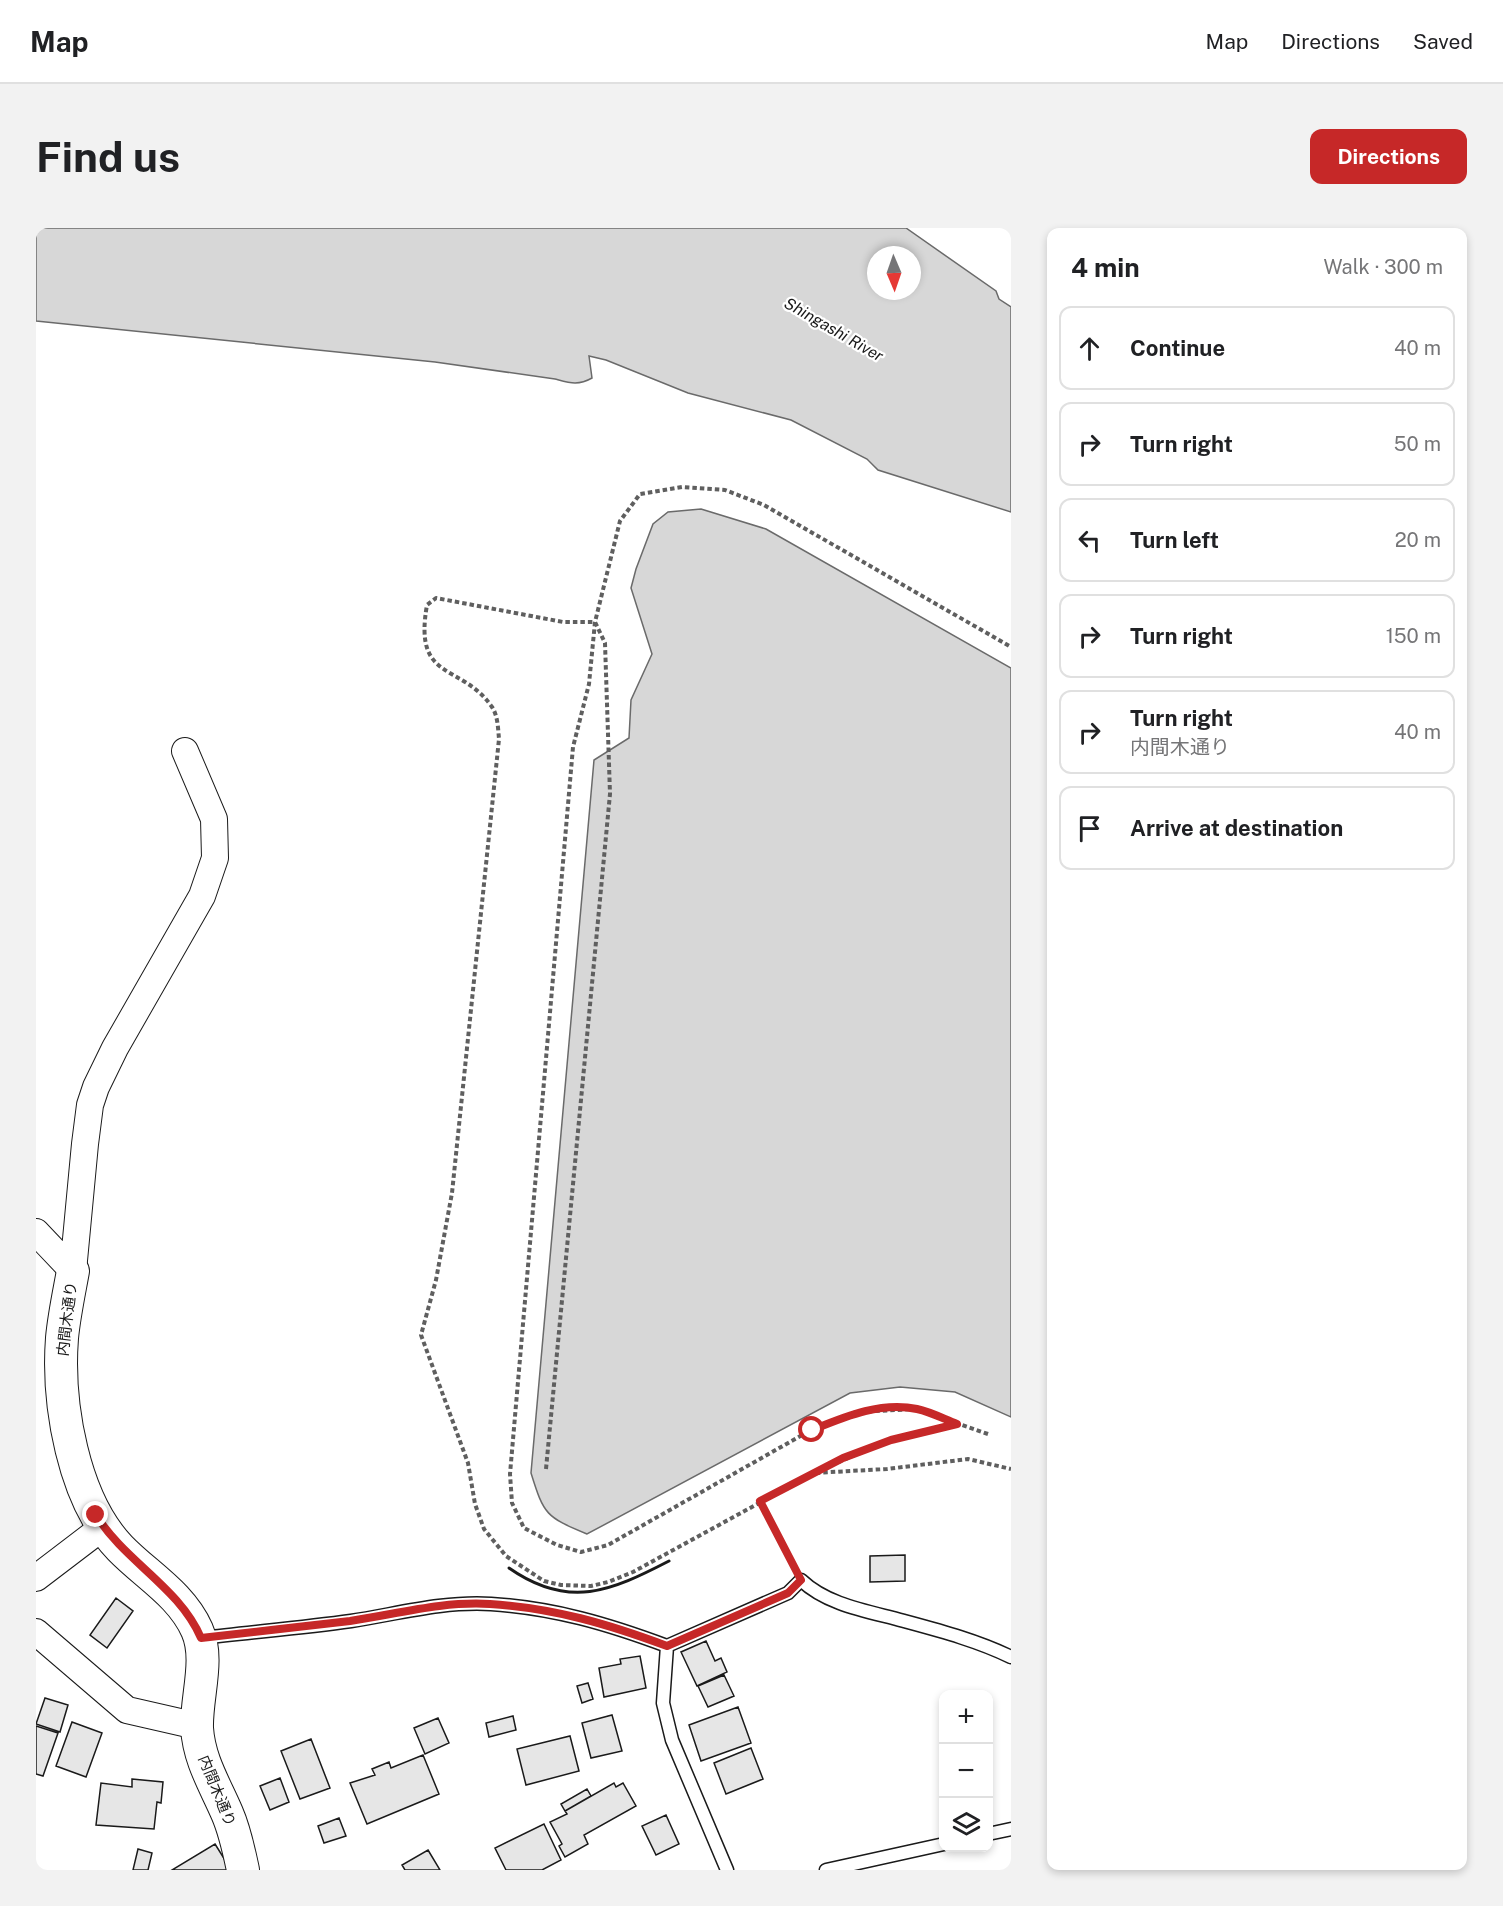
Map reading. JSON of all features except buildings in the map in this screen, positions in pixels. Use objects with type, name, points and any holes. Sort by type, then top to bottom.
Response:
[{"type":"street","name":"内間木通り","points":[[185,751],[214,819],[215,858],[202,896],[115,1048],[96,1087],[86,1134],[73,1271],[62,1338],[62,1389],[81,1480],[103,1527],[119,1547],[178,1601],[190,1616],[201,1638],[202,1659],[197,1726],[200,1754],[232,1826],[243,1870]]},
{"type":"street","points":[[36,1232],[73,1271]]},
{"type":"street","points":[[36,1578],[103,1527]]},
{"type":"street","points":[[36,1632],[127,1710],[197,1726]]},
{"type":"lane","points":[[201,1638],[352,1620],[411,1609],[489,1604],[549,1611],[599,1621],[667,1646],[788,1593],[801,1580],[812,1591],[851,1607],[982,1644],[1011,1657]]},
{"type":"lane","points":[[667,1646],[663,1702],[672,1740],[727,1870]]},
{"type":"lane","points":[[993,1833],[1011,1829]]},
{"type":"lane","points":[[826,1870],[939,1845]]},
{"type":"path","points":[[988,1434],[916,1409],[856,1412],[812,1430],[608,1545],[581,1552],[557,1545],[524,1528],[512,1503],[510,1474],[573,747],[589,684],[595,622],[621,521],[640,495],[693,488],[725,490],[764,504],[1011,646]]},
{"type":"path","points":[[595,622],[563,622],[436,598],[427,604],[423,628],[426,647],[440,669],[468,685],[492,707],[497,717],[499,739],[452,1193],[436,1280],[421,1335],[468,1463],[475,1504],[484,1528],[506,1556],[544,1581],[572,1586],[608,1582],[633,1572],[814,1473],[891,1440],[957,1424]]},
{"type":"path","points":[[546,1468],[610,794],[605,643],[595,622]]},
{"type":"path","points":[[814,1473],[887,1469],[968,1459],[1011,1469]]},
{"type":"path","points":[[760,1501],[801,1580]]},
{"type":"water","name":"Shingashi River","points":[[36,228],[906,228],[996,291],[999,299],[1011,307],[1011,512],[878,470],[867,459],[791,420],[688,393],[606,360],[589,356],[592,378],[574,383],[435,362],[36,321]]},
{"type":"water","points":[[701,509],[766,529],[1011,668],[1011,1417],[955,1392],[900,1387],[850,1393],[587,1534],[548,1513],[539,1498],[531,1473],[594,760],[629,738],[631,700],[652,654],[631,588],[653,524],[668,512]]},
{"type":"wall","points":[[509,1568],[551,1589],[590,1592],[628,1581],[669,1561]]},
{"type":"route","points":[[96,1515],[119,1547],[178,1601],[190,1616],[201,1638],[352,1620],[411,1609],[454,1604],[489,1604],[570,1614],[599,1621],[667,1646],[788,1593],[801,1580],[760,1501],[843,1458],[891,1440],[957,1424],[916,1409],[884,1409],[856,1412],[812,1430]]}]
